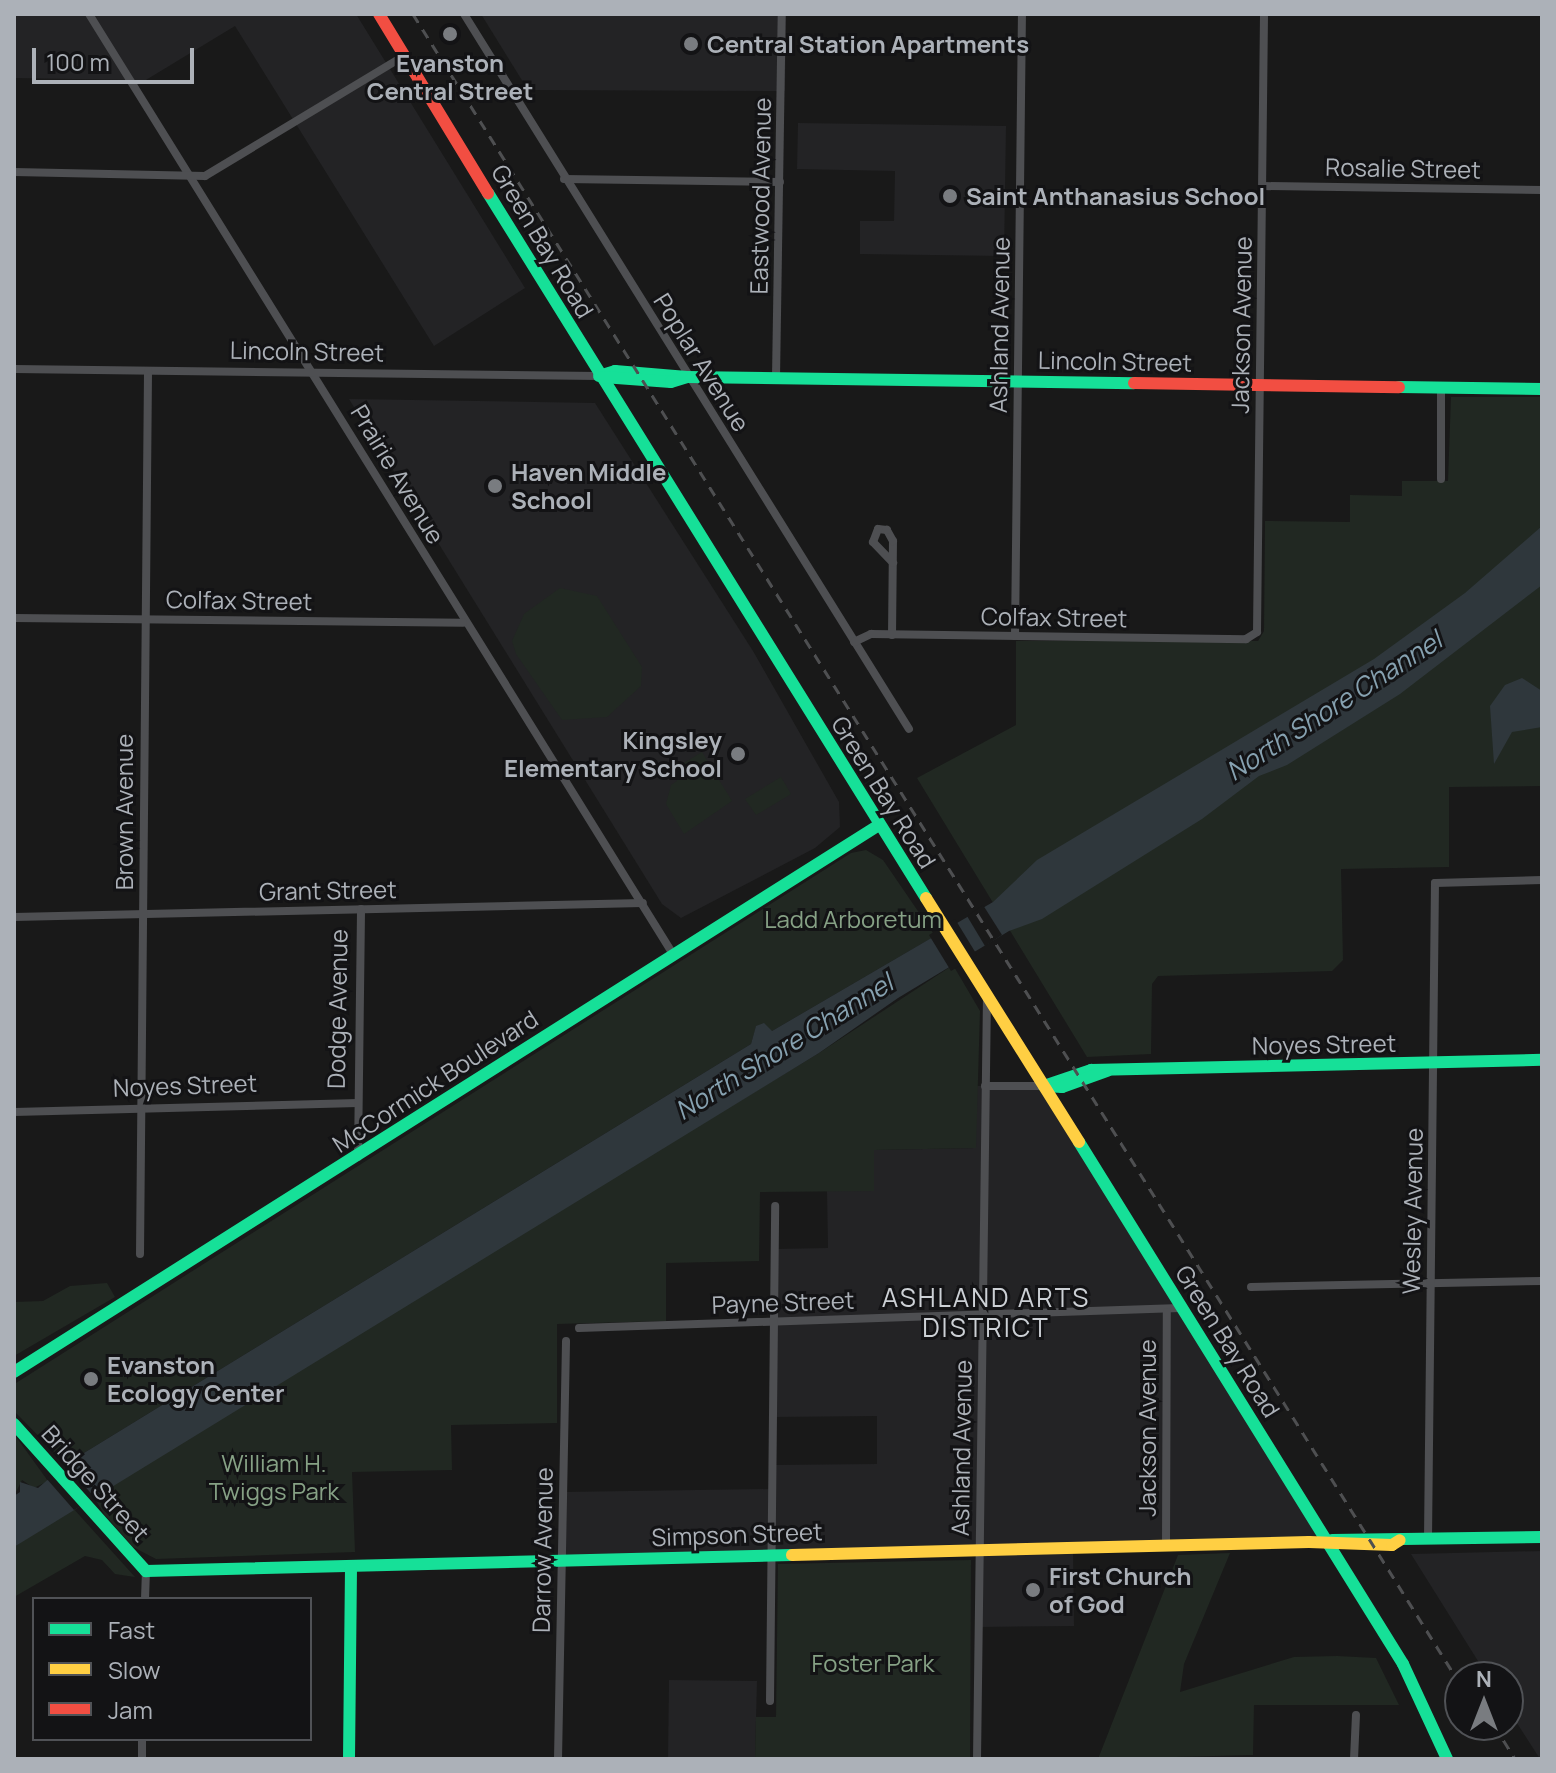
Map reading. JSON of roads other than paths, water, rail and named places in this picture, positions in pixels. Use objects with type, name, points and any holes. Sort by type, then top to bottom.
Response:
[{"type":"street","name":"Prairie Avenue","points":[[89,14],[313,374],[463,623],[673,954]]},
{"type":"street","name":"Green Bay Road","points":[[379,14],[599,376],[1044,1086],[1174,1310],[1329,1541],[1403,1664],[1447,1759]]},
{"type":"street","name":"Poplar Avenue","points":[[464,14],[687,377],[909,729]]},
{"type":"street","name":"Eastwood Avenue","points":[[776,378],[782,14]]},
{"type":"street","name":"Ashland Avenue","points":[[1015,636],[1022,14]]},
{"type":"street","name":"Jackson Avenue","points":[[1255,636],[1264,14]]},
{"type":"street","points":[[14,172],[205,176],[404,56]]},
{"type":"street","points":[[564,179],[780,182]]},
{"type":"street","name":"Rosalie Street","points":[[1263,186],[1542,190]]},
{"type":"street","name":"Lincoln Street","points":[[14,369],[599,376],[615,371],[687,377],[1542,389]]},
{"type":"street","name":"Brown Avenue","points":[[140,1254],[148,371]]},
{"type":"street","points":[[1441,387],[1441,479]]},
{"type":"street","points":[[892,635],[893,563]]},
{"type":"street","name":"Colfax Street","points":[[14,618],[463,623]]},
{"type":"street","name":"Colfax Street","points":[[854,642],[871,634],[1255,636]]},
{"type":"street","name":"McCormick Boulevard","points":[[14,1372],[879,825]]},
{"type":"street","name":"Wesley Avenue","points":[[1428,1539],[1435,883],[1542,880]]},
{"type":"street","name":"Grant Street","points":[[14,917],[643,903]]},
{"type":"street","name":"Dodge Avenue","points":[[358,1157],[361,909]]},
{"type":"street","name":"Ashland Avenue","points":[[977,1759],[987,994]]},
{"type":"street","name":"Noyes Street","points":[[985,1086],[1062,1087],[1107,1071],[1542,1060]]},
{"type":"street","name":"Noyes Street","points":[[14,1112],[358,1103]]},
{"type":"street","points":[[770,1701],[775,1206]]},
{"type":"street","points":[[1251,1287],[1542,1281]]},
{"type":"street","name":"Jackson Avenue","points":[[1166,1545],[1174,1310]]},
{"type":"street","name":"Payne Street","points":[[579,1328],[1174,1310]]},
{"type":"street","name":"Darrow Avenue","points":[[558,1759],[566,1341]]},
{"type":"street","name":"Bridge Street","points":[[14,1424],[146,1571]]},
{"type":"street","name":"Simpson Street","points":[[146,1571],[1329,1541],[1343,1537],[1400,1540],[1542,1537]]},
{"type":"street","points":[[349,1759],[351,1567]]},
{"type":"street","points":[[145,1597],[146,1571]]},
{"type":"street","points":[[1354,1759],[1356,1715]]},
{"type":"water","name":"North Shore Channel","points":[[1542,526],[1542,585],[1400,694],[1287,765],[1259,776],[1202,819],[1042,919],[1009,931],[898,998],[819,1053],[14,1547],[14,1496],[20,1492],[20,1482],[38,1488],[66,1464],[751,1044],[756,1026],[764,1023],[772,1031],[993,902],[1037,860],[1374,659],[1465,593]]},
{"type":"water","points":[[1522,678],[1542,691],[1542,727],[1512,732],[1494,764],[1490,706],[1505,685]]},
{"type":"railway","points":[[413,14],[1446,1661]]},
{"type":"railway","points":[[1504,1741],[1515,1759]]},
{"type":"place","name":"Evanston Central Street","points":[[450,34]]},
{"type":"place","name":"Central Station Apartments","points":[[691,44]]},
{"type":"place","name":"Saint Anthanasius School","points":[[950,196]]},
{"type":"place","name":"Haven Middle School","points":[[495,486]]},
{"type":"place","name":"Kingsley Elementary School","points":[[738,754]]},
{"type":"place","name":"Evanston Ecology Center","points":[[91,1379]]},
{"type":"place","name":"First Church of God","points":[[1033,1590]]},
{"type":"district","name":"ASHLAND ARTS DISTRICT","points":[[986,1313]]},
{"type":"park label","name":"Ladd Arboretum","points":[[853,919]]},
{"type":"park label","name":"William H. Twiggs Park","points":[[274,1477]]},
{"type":"park label","name":"Foster Park","points":[[873,1663]]}]
